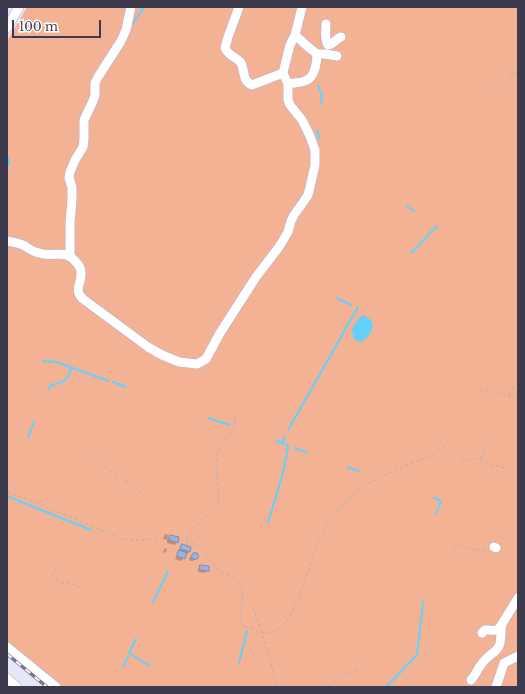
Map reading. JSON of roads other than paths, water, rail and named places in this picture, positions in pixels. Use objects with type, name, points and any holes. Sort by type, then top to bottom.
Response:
[{"type":"street","points":[[7,28],[19,7]]},
{"type":"street","points":[[70,256],[72,200],[72,187],[69,178],[70,172],[83,147],[84,120],[93,102],[95,95],[95,83],[121,41],[126,30],[131,7]]},
{"type":"street","points":[[239,7],[225,48],[227,52],[236,58],[241,64],[244,78],[252,85],[283,73]]},
{"type":"street","points":[[7,241],[22,245],[38,254],[63,254],[70,256],[81,270],[82,274],[78,290],[80,296],[156,352],[179,362],[198,364],[206,359],[220,333],[256,277],[279,247],[288,232],[294,215],[308,195],[315,165],[315,150],[302,120],[290,105],[288,100],[288,84],[283,73],[302,7]]},
{"type":"street","points":[[288,84],[305,81],[311,77],[326,42],[326,24]]},
{"type":"street","points":[[295,35],[307,46],[337,56]]},
{"type":"street","points":[[323,51],[341,36]]},
{"type":"street","points":[[482,633],[485,630],[497,630],[518,598]]},
{"type":"street","points":[[471,680],[480,665],[499,647],[502,624]]},
{"type":"street","points":[[7,647],[56,687]]},
{"type":"street","points":[[496,687],[499,683],[504,664],[518,656]]},
{"type":"street","points":[[7,678],[17,687]]},
{"type":"water","points":[[363,315],[371,320],[373,325],[366,339],[360,341],[353,338],[354,335],[351,331],[359,318]]},
{"type":"waterway","points":[[139,7],[143,10]]},
{"type":"waterway","points":[[133,23],[145,7]]},
{"type":"waterway","points":[[318,86],[322,95],[321,104]]},
{"type":"waterway","points":[[317,130],[319,138]]},
{"type":"waterway","points":[[9,158],[9,165]]},
{"type":"waterway","points":[[406,206],[414,211]]},
{"type":"waterway","points":[[411,253],[437,226]]},
{"type":"waterway","points":[[337,298],[351,305]]},
{"type":"waterway","points":[[288,430],[358,307]]},
{"type":"waterway","points":[[43,361],[56,362],[109,381]]},
{"type":"waterway","points":[[48,390],[51,385],[62,382],[67,378],[71,368]]},
{"type":"waterway","points":[[113,382],[126,387]]},
{"type":"waterway","points":[[208,418],[230,425]]},
{"type":"waterway","points":[[28,438],[34,422]]},
{"type":"waterway","points":[[282,443],[285,436]]},
{"type":"waterway","points":[[268,523],[282,476],[288,448],[288,446],[276,441]]},
{"type":"waterway","points":[[295,448],[307,453]]},
{"type":"waterway","points":[[347,467],[359,471]]},
{"type":"waterway","points":[[9,497],[91,530]]},
{"type":"waterway","points":[[434,498],[441,501],[436,514]]},
{"type":"waterway","points":[[153,602],[168,571]]},
{"type":"waterway","points":[[386,687],[417,655],[423,602]]},
{"type":"waterway","points":[[239,663],[247,631]]},
{"type":"waterway","points":[[136,639],[129,653],[150,666]]},
{"type":"waterway","points":[[123,666],[128,657]]},
{"type":"railway","points":[[7,654],[47,687]]}]
